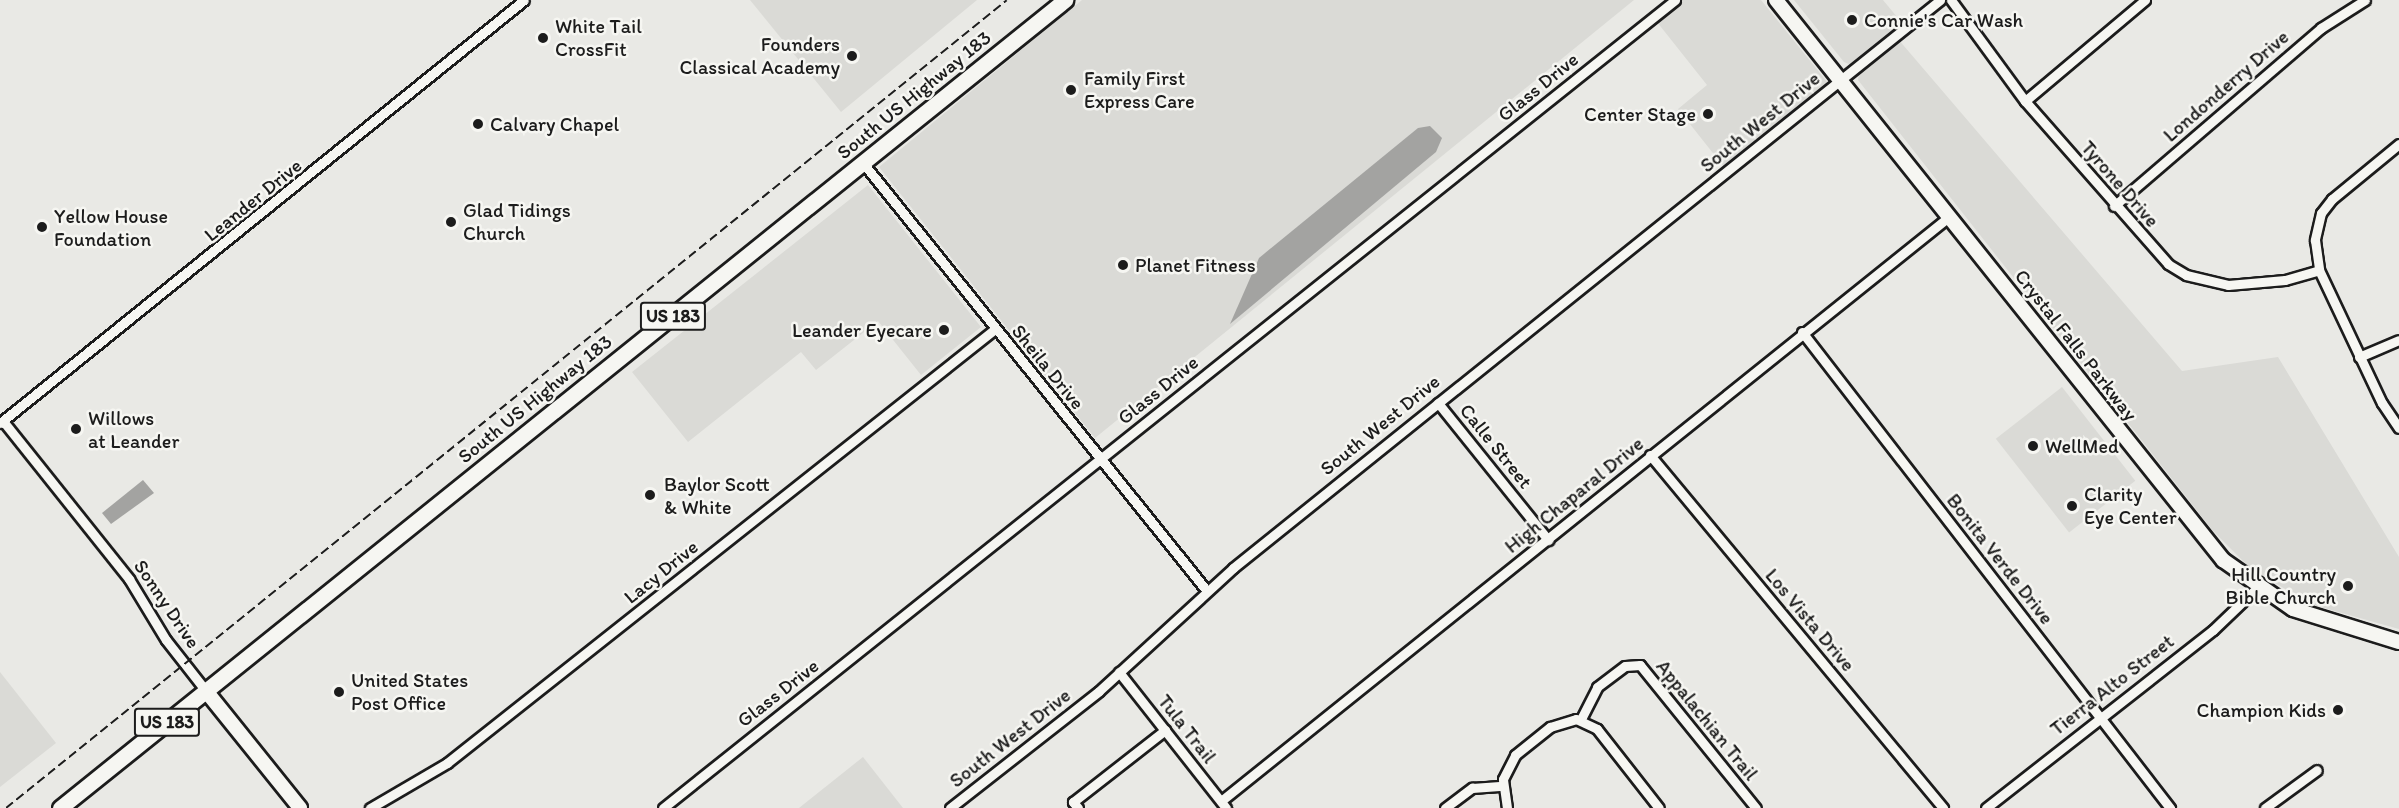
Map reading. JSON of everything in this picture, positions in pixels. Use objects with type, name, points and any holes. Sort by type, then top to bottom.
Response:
[{"type":"main road","name":"South US Highway 183","points":[[60,808],[1065,0]]},
{"type":"main road","name":"Crystal Falls Parkway","points":[[1776,0],[1950,216],[2187,519],[2223,560],[2257,588],[2293,609],[2399,642]]},
{"type":"main road","name":"Sonny Drive","points":[[206,691],[300,808]]},
{"type":"street","name":"Leander Drive","points":[[2,422],[524,0]]},
{"type":"street","name":"Glass Drive","points":[[663,808],[1675,0]]},
{"type":"street","name":"South West Drive","points":[[950,808],[1119,672],[1207,591],[1438,402],[1940,0]]},
{"type":"street","name":"Tyrone Drive","points":[[1951,0],[2025,101],[2162,259],[2207,282],[2263,284],[2319,270]]},
{"type":"street","points":[[2025,101],[2145,0]]},
{"type":"street","name":"Londonderry Drive","points":[[2114,206],[2321,27],[2365,0]]},
{"type":"street","points":[[2399,144],[2326,206],[2316,231],[2319,270],[2359,357],[2399,428]]},
{"type":"street","name":"Sheila Drive","points":[[863,163],[1207,591]]},
{"type":"street","name":"High Chaparal Drive","points":[[1223,805],[1650,455],[1950,216]]},
{"type":"street","name":"Lacy Drive","points":[[370,808],[454,758],[995,329]]},
{"type":"street","name":"Bonita Verde Drive","points":[[1802,332],[2170,808]]},
{"type":"street","points":[[2359,357],[2399,340]]},
{"type":"street","name":"Calle Street","points":[[1438,402],[1548,540]]},
{"type":"street","name":"Sonny Drive","points":[[2,422],[129,579],[166,640],[206,691]]},
{"type":"street","name":"Los Vista Drive","points":[[1650,455],[1943,808]]},
{"type":"street","name":"Tierra Alto Street","points":[[1986,808],[2213,630],[2257,588]]},
{"type":"street","name":"Appalachian Trail","points":[[1581,719],[1597,687],[1625,666],[1640,665],[1756,808]]},
{"type":"street","name":"Tula Trail","points":[[1119,672],[1223,805]]},
{"type":"street","points":[[1507,808],[1503,786],[1507,767],[1521,750],[1554,725],[1581,719],[1602,735],[1659,808]]},
{"type":"street","points":[[1075,805],[1165,730]]},
{"type":"street","points":[[2265,808],[2317,770]]},
{"type":"street","points":[[1445,808],[1472,788],[1503,786]]},
{"type":"shaded area","name":"Founders Classical Academy","points":[[750,0],[977,0],[841,112]]},
{"type":"shaded area","points":[[1082,0],[1634,0],[1095,438],[879,167]]},
{"type":"shaded area","points":[[1683,0],[1761,0],[1828,83],[1724,167],[1678,109],[1707,85],[1657,22]]},
{"type":"shaded area","points":[[1794,0],[1883,0],[1902,23],[1851,65],[1844,62]]},
{"type":"shaded area","points":[[1898,39],[2182,371],[2278,357],[2399,557],[2399,629],[2310,604],[2249,567],[2213,531],[1858,80],[1859,72]]},
{"type":"shaded area","points":[[1430,126],[1442,138],[1436,152],[1230,324],[1259,258],[1418,128]]},
{"type":"shaded area","points":[[868,185],[981,327],[921,375],[878,321],[816,370],[801,352],[688,442],[632,372]]},
{"type":"shaded area","points":[[2062,387],[2135,481],[2069,532],[1996,439]]},
{"type":"shaded area","points":[[143,480],[154,493],[111,524],[102,513]]},
{"type":"shaded area","points":[[0,672],[56,743],[0,787]]},
{"type":"shaded area","points":[[863,757],[903,808],[799,808]]},
{"type":"railway","points":[[6,808],[1007,0]]},
{"type":"place","name":"Connie's Car Wash","points":[[1852,20]]},
{"type":"place","name":"White Tail CrossFit","points":[[543,38]]},
{"type":"place","name":"Founders Classical Academy","points":[[852,56]]},
{"type":"place","name":"Family First Express Care","points":[[1071,90]]},
{"type":"place","name":"Center Stage","points":[[1708,114]]},
{"type":"place","name":"Calvary Chapel","points":[[478,124]]},
{"type":"place","name":"Glad Tidings Church","points":[[451,222]]},
{"type":"place","name":"Yellow House Foundation","points":[[42,227]]},
{"type":"place","name":"Planet Fitness","points":[[1123,265]]},
{"type":"place","name":"Leander Eyecare","points":[[944,330]]},
{"type":"place","name":"Willows at Leander","points":[[76,429]]},
{"type":"place","name":"WellMed","points":[[2033,446]]},
{"type":"place","name":"Baylor Scott & White","points":[[650,495]]},
{"type":"place","name":"Clarity Eye Center","points":[[2072,506]]},
{"type":"place","name":"Hill Country Bible Church","points":[[2348,586]]},
{"type":"place","name":"United States Post Office","points":[[339,692]]},
{"type":"place","name":"Champion Kids","points":[[2338,710]]}]
